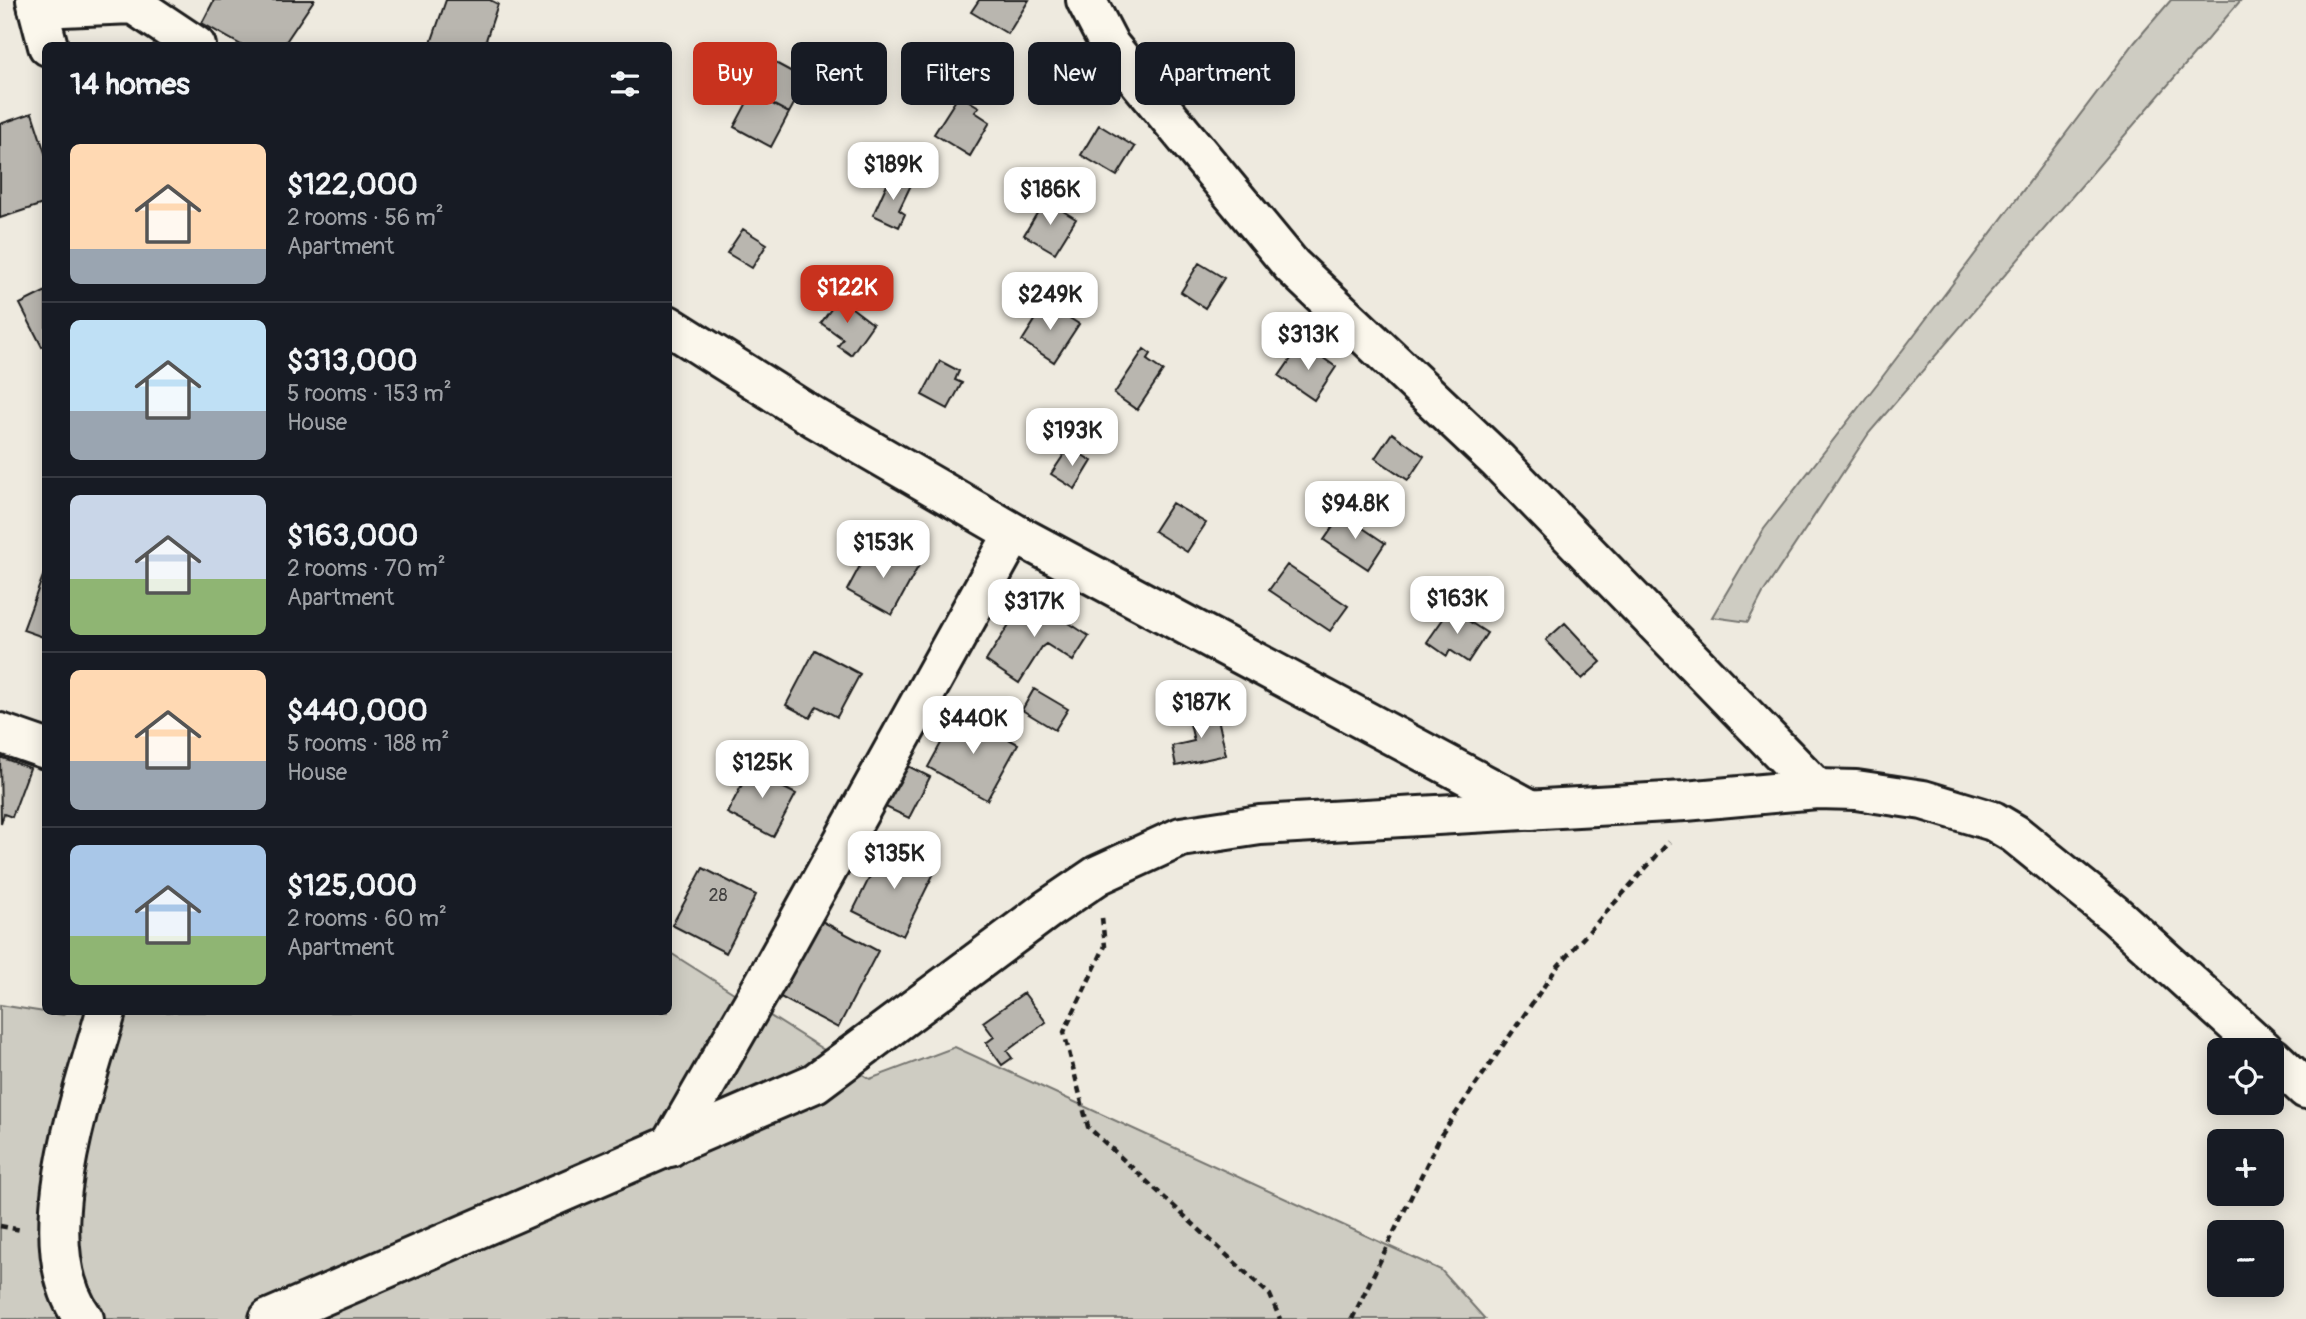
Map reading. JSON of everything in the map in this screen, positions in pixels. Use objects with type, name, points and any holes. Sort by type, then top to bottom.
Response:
[{"type":"street","points":[[1086,0],[1110,46],[1293,266],[1499,461],[1816,789]]},
{"type":"street","points":[[47,42],[37,4],[133,4],[190,42]]},
{"type":"street","points":[[672,328],[815,418],[1014,533],[1532,810]]},
{"type":"street","points":[[670,1147],[765,982],[1014,533]]},
{"type":"street","points":[[0,733],[42,748]]},
{"type":"street","points":[[269,1319],[815,1083],[1048,909],[1098,875],[1181,836],[1260,825],[1685,802],[1816,789],[1856,790],[1923,800],[1993,821],[2015,834],[2115,915],[2251,1038]]},
{"type":"street","points":[[84,1319],[74,1306],[65,1284],[60,1238],[61,1192],[68,1147],[105,1015]]},
{"type":"street","points":[[2284,1068],[2306,1088]]},
{"type":"path","points":[[1352,1319],[1441,1135],[1558,966],[1676,834],[1685,802]]},
{"type":"path","points":[[1098,875],[1105,946],[1064,1032],[1088,1127],[1270,1295],[1280,1319]]},
{"type":"shaded area","points":[[2171,0],[2241,0],[1869,433],[1763,593],[1748,622],[1712,617],[1764,529],[2135,42]]},
{"type":"shaded area","points":[[672,954],[870,1079],[955,1047],[1441,1270],[1485,1319],[0,1319],[0,1005],[42,1012],[42,1015],[672,1015]]},
{"type":"building","points":[[214,0],[314,0],[286,42],[236,42],[202,23]]},
{"type":"building","points":[[446,0],[490,0],[498,4],[485,42],[431,42]]},
{"type":"building","points":[[979,0],[1029,0],[1008,34],[971,12]]},
{"type":"building","points":[[777,64],[791,71],[791,105],[793,105],[789,113],[774,105],[777,105]]},
{"type":"building","points":[[746,105],[774,105],[789,113],[771,147],[734,127]]},
{"type":"building","points":[[953,105],[976,105],[979,107],[975,112],[990,122],[970,156],[934,134]]},
{"type":"building","points":[[32,113],[42,144],[42,204],[0,218],[0,124]]},
{"type":"building","points":[[1099,125],[1135,147],[1117,176],[1081,155]]},
{"type":"building","points":[[891,175],[911,185],[899,210],[905,214],[899,227],[873,215]]},
{"type":"building","points":[[1045,200],[1076,219],[1055,253],[1024,235]]},
{"type":"building","points":[[743,229],[767,244],[752,268],[727,253]]},
{"type":"building","points":[[1199,263],[1224,278],[1205,308],[1181,292]]},
{"type":"building","points":[[42,293],[42,347],[20,304]]},
{"type":"building","points":[[839,298],[873,324],[851,355],[838,346],[843,339],[821,323]]},
{"type":"building","points":[[1046,303],[1079,324],[1054,362],[1022,341]]},
{"type":"building","points":[[1302,343],[1336,367],[1314,400],[1279,376]]},
{"type":"building","points":[[1144,349],[1151,354],[1147,360],[1163,371],[1137,410],[1114,394]]},
{"type":"building","points":[[940,361],[959,371],[955,380],[962,383],[948,409],[922,395]]},
{"type":"building","points":[[1392,433],[1424,456],[1408,480],[1375,458]]},
{"type":"building","points":[[1069,447],[1092,461],[1075,489],[1051,474]]},
{"type":"building","points":[[1172,503],[1206,523],[1187,552],[1154,531]]},
{"type":"building","points":[[1342,514],[1385,543],[1368,569],[1324,540]]},
{"type":"building","points":[[870,547],[898,562],[902,555],[919,565],[892,615],[847,590]]},
{"type":"building","points":[[1287,565],[1348,606],[1330,631],[1269,590]]},
{"type":"building","points":[[42,579],[42,637],[23,630]]},
{"type":"building","points":[[1027,596],[1089,636],[1073,661],[1046,644],[1019,683],[986,661]]},
{"type":"building","points":[[1450,609],[1487,633],[1468,662],[1450,650],[1447,656],[1427,642]]},
{"type":"building","points":[[1565,623],[1601,662],[1582,679],[1546,640]]},
{"type":"building","points":[[815,650],[860,674],[837,717],[817,706],[810,718],[786,705]]},
{"type":"building","points":[[1034,689],[1068,709],[1055,730],[1022,710]]},
{"type":"building","points":[[1216,709],[1226,755],[1176,766],[1172,746],[1194,741],[1188,715]]},
{"type":"building","points":[[958,712],[1018,744],[987,800],[928,767]]},
{"type":"building","points":[[0,757],[30,768],[12,817],[4,814],[1,824]]},
{"type":"building","points":[[898,761],[930,777],[909,818],[877,803]]},
{"type":"building","points":[[754,762],[786,778],[782,787],[796,794],[773,837],[727,813]]},
{"type":"building","points":[[885,846],[935,871],[903,936],[853,911]]},
{"type":"building","points":[[703,868],[756,895],[726,953],[672,925]]},
{"type":"building","points":[[816,918],[878,951],[838,1028],[775,994]]},
{"type":"building","points":[[1024,993],[1046,1022],[1007,1051],[1012,1058],[1002,1065],[986,1043],[994,1037],[983,1022]]}]
